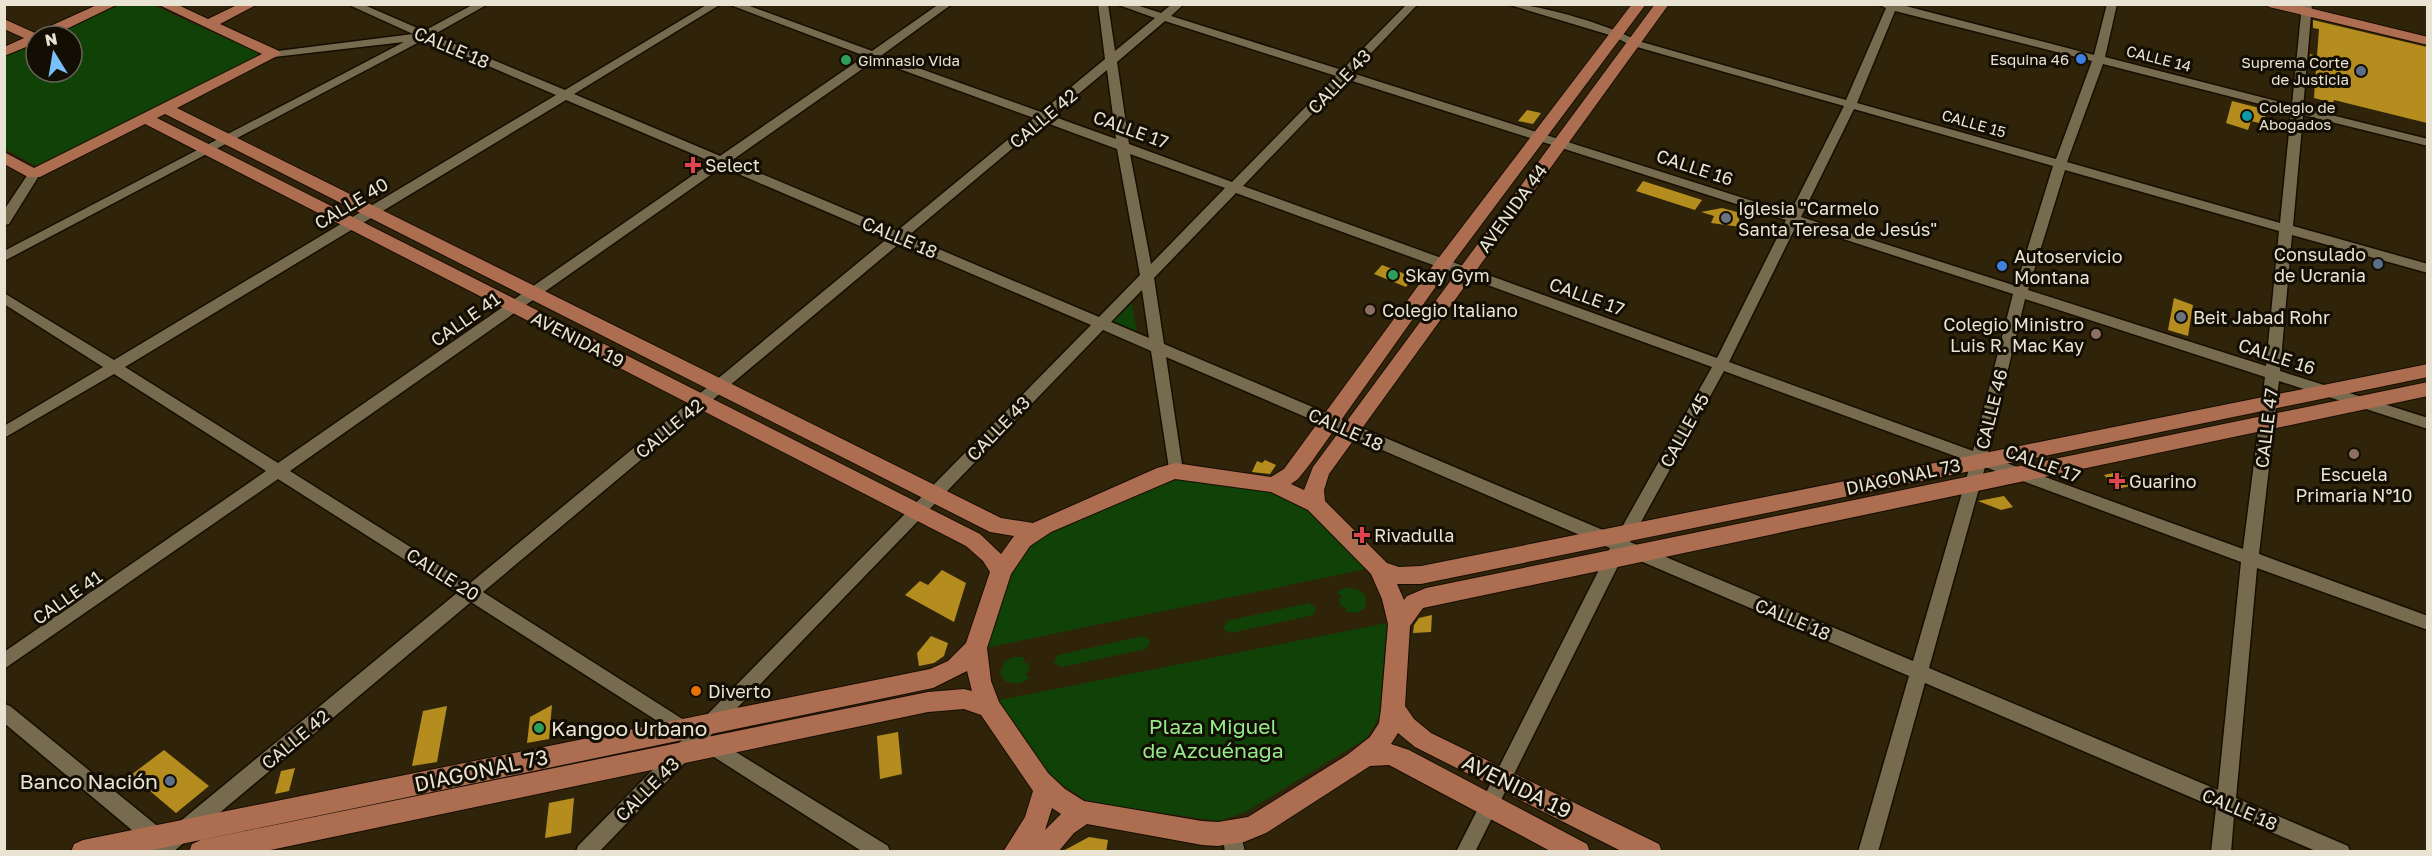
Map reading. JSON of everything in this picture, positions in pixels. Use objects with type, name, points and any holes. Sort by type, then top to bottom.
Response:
[{"type":"main road","points":[[67,24],[111,4]]},
{"type":"main road","points":[[164,4],[274,54]]},
{"type":"main road","points":[[202,22],[226,4]]},
{"type":"main road","points":[[202,22],[251,4]]},
{"type":"main road","name":"AVENIDA 44","points":[[1274,485],[1291,474],[1443,264],[1639,4]]},
{"type":"main road","name":"AVENIDA 44","points":[[1315,504],[1314,490],[1320,472],[1349,430],[1662,4]]},
{"type":"main road","points":[[2274,4],[2307,6],[2427,33]]},
{"type":"main road","points":[[2307,6],[2427,40]]},
{"type":"main road","points":[[4,23],[24,32]]},
{"type":"main road","points":[[8,47],[24,42]]},
{"type":"main road","points":[[4,157],[34,174],[274,54]]},
{"type":"main road","name":"AVENIDA 19","points":[[164,108],[997,526],[1034,531]]},
{"type":"main road","name":"AVENIDA 19","points":[[145,118],[916,512],[984,548],[1001,571]]},
{"type":"main road","name":"DIAGONAL 73","points":[[1400,624],[1415,602],[1426,597],[1620,546],[1979,461],[2427,370]]},
{"type":"main road","name":"DIAGONAL 73","points":[[1379,569],[1400,576],[1421,574],[1620,546],[1973,484],[2427,389]]},
{"type":"main road","points":[[1188,471],[1274,485],[1315,504],[1379,569],[1390,589],[1400,624],[1393,709],[1385,735],[1378,745],[1366,755],[1234,842],[1202,833],[1084,812],[1071,807],[1046,789],[989,707],[980,681],[976,648],[1001,571],[1018,546],[1034,531],[1164,473],[1188,471]]},
{"type":"main road","name":"DIAGONAL 73","points":[[201,852],[697,737],[933,678],[956,668],[976,648]]},
{"type":"main road","name":"DIAGONAL 73","points":[[83,852],[167,843],[697,737],[928,702],[964,699],[989,707]]},
{"type":"main road","name":"AVENIDA 19","points":[[1393,709],[1406,726],[1423,740],[1650,852]]},
{"type":"main road","name":"AVENIDA 19","points":[[1366,755],[1389,754],[1401,758],[1578,852]]},
{"type":"main road","points":[[1015,852],[1036,822],[1046,789]]},
{"type":"main road","points":[[1042,852],[1065,825],[1084,812]]},
{"type":"street","name":"CALLE 18","points":[[352,4],[2341,852]]},
{"type":"street","points":[[4,257],[483,4]]},
{"type":"street","name":"CALLE 40","points":[[4,433],[717,4]]},
{"type":"street","name":"CALLE 17","points":[[733,4],[2427,623]]},
{"type":"street","name":"CALLE 41","points":[[4,662],[947,4]]},
{"type":"street","points":[[1103,4],[1123,147],[1147,276],[1175,471]]},
{"type":"street","name":"CALLE 16","points":[[1121,4],[1560,143],[2427,424]]},
{"type":"street","name":"CALLE 42","points":[[167,843],[720,387],[1179,4]]},
{"type":"street","name":"CALLE 43","points":[[585,852],[1413,4]]},
{"type":"street","name":"CALLE 15","points":[[1512,4],[1617,34],[1634,43],[2427,269]]},
{"type":"street","name":"CALLE 46","points":[[1868,852],[1973,484],[2020,293],[2060,165],[2099,58],[2112,4]]},
{"type":"street","name":"CALLE 14","points":[[1889,5],[2427,143]]},
{"type":"street","name":"CALLE 45","points":[[1465,852],[1620,546],[1720,365],[1850,105],[1889,5]]},
{"type":"street","name":"CALLE 47","points":[[2222,852],[2250,558],[2268,422],[2307,6]]},
{"type":"street","points":[[274,54],[425,35]]},
{"type":"street","points":[[4,221],[34,174]]},
{"type":"street","name":"CALLE 20","points":[[4,297],[881,852]]},
{"type":"street","points":[[4,712],[167,843]]},
{"type":"green space","points":[[120,5],[152,5],[258,53],[255,58],[46,164],[34,165],[5,149],[5,55],[24,46],[24,84],[84,84],[84,24],[76,24]]},
{"type":"green space","points":[[1131,299],[1137,333],[1110,321]]},
{"type":"green space","points":[[1187,478],[1278,493],[1300,502],[1366,569],[985,648],[1017,554],[1037,537],[1162,481]]},
{"type":"green space","points":[[1344,588],[1357,589],[1365,595],[1366,607],[1357,613],[1346,612],[1346,608],[1341,606],[1339,600],[1342,596],[1337,593]]},
{"type":"green space","points":[[1309,603],[1316,608],[1313,615],[1231,633],[1223,629],[1227,621]]},
{"type":"green space","name":"Plaza Miguel de Azcuénaga","points":[[1387,623],[1379,717],[1367,738],[1246,812],[1219,821],[1091,803],[1053,779],[994,701]]},
{"type":"green space","points":[[1143,636],[1151,641],[1146,649],[1062,667],[1054,663],[1058,655]]},
{"type":"green space","points":[[1014,657],[1024,657],[1023,662],[1029,664],[1029,671],[1025,675],[1030,678],[1019,684],[1006,682],[1000,673],[1005,661]]},
{"type":"building","name":"Suprema Corte de Justicia","points":[[2313,20],[2427,47],[2427,123],[2334,100],[2333,103],[2314,98],[2316,67],[2309,65],[2310,54],[2317,56],[2319,29],[2313,28]]},
{"type":"building","name":"Colegio de Abogados","points":[[2232,101],[2267,110],[2263,124],[2251,121],[2248,130],[2226,123]]},
{"type":"building","points":[[1527,110],[1541,113],[1533,124],[1518,121]]},
{"type":"building","points":[[1643,181],[1702,200],[1695,210],[1636,191]]},
{"type":"building","name":"Iglesia \"Carmelo Santa Teresa de Jesús\"","points":[[1722,208],[1737,212],[1741,227],[1711,223],[1714,216],[1701,212]]},
{"type":"building","name":"Skay Gym","points":[[1382,265],[1413,277],[1406,287],[1374,274]]},
{"type":"building","name":"Beit Jabad Rohr","points":[[2174,298],[2193,305],[2188,336],[2168,330]]},
{"type":"building","points":[[1265,460],[1276,465],[1270,474],[1252,472],[1257,461],[1262,463]]},
{"type":"building","name":"Guarino","points":[[2118,472],[2131,486],[2117,489],[2104,475]]},
{"type":"building","points":[[2004,496],[2013,507],[2001,510],[1978,501]]},
{"type":"building","points":[[942,570],[966,583],[954,622],[905,595],[920,581],[928,585]]},
{"type":"building","points":[[1432,615],[1431,632],[1413,633],[1414,625],[1419,618]]},
{"type":"building","points":[[931,636],[948,643],[944,656],[934,663],[919,666],[917,653]]},
{"type":"building","name":"Kangoo Urbano","points":[[552,705],[549,739],[527,743],[530,717]]},
{"type":"building","points":[[447,706],[437,762],[412,766],[423,711]]},
{"type":"building","points":[[898,732],[902,774],[880,779],[877,736]]},
{"type":"building","name":"Banco Nación","points":[[164,750],[209,786],[176,813],[131,775]]},
{"type":"building","points":[[295,768],[289,791],[275,794],[281,771]]},
{"type":"building","points":[[574,798],[571,833],[545,838],[549,803]]},
{"type":"building","points":[[1089,837],[1108,840],[1106,852],[1061,852]]},
{"type":"place","name":"Esquina 46","points":[[2081,59]]},
{"type":"place","name":"Gimnasio Vida","points":[[846,60]]},
{"type":"place","name":"Suprema Corte de Justicia","points":[[2361,71]]},
{"type":"place","name":"Colegio de Abogados","points":[[2247,116]]},
{"type":"place","name":"Select","points":[[693,165]]},
{"type":"place","name":"Iglesia \"Carmelo Santa Teresa de Jesús\"","points":[[1726,218]]},
{"type":"place","name":"Consulado de Ucrania","points":[[2378,264]]},
{"type":"place","name":"Autoservicio Montana","points":[[2002,266]]},
{"type":"place","name":"Skay Gym","points":[[1393,275]]},
{"type":"place","name":"Colegio Italiano","points":[[1370,310]]},
{"type":"place","name":"Beit Jabad Rohr","points":[[2181,317]]},
{"type":"place","name":"Colegio Ministro Luis R. Mac Kay","points":[[2096,334]]},
{"type":"place","name":"Escuela Primaria N°10","points":[[2354,454]]},
{"type":"place","name":"Guarino","points":[[2117,481]]},
{"type":"place","name":"Rivadulla","points":[[1362,535]]},
{"type":"place","name":"Diverto","points":[[696,691]]},
{"type":"place","name":"Kangoo Urbano","points":[[539,728]]},
{"type":"place","name":"Banco Nación","points":[[170,781]]}]
